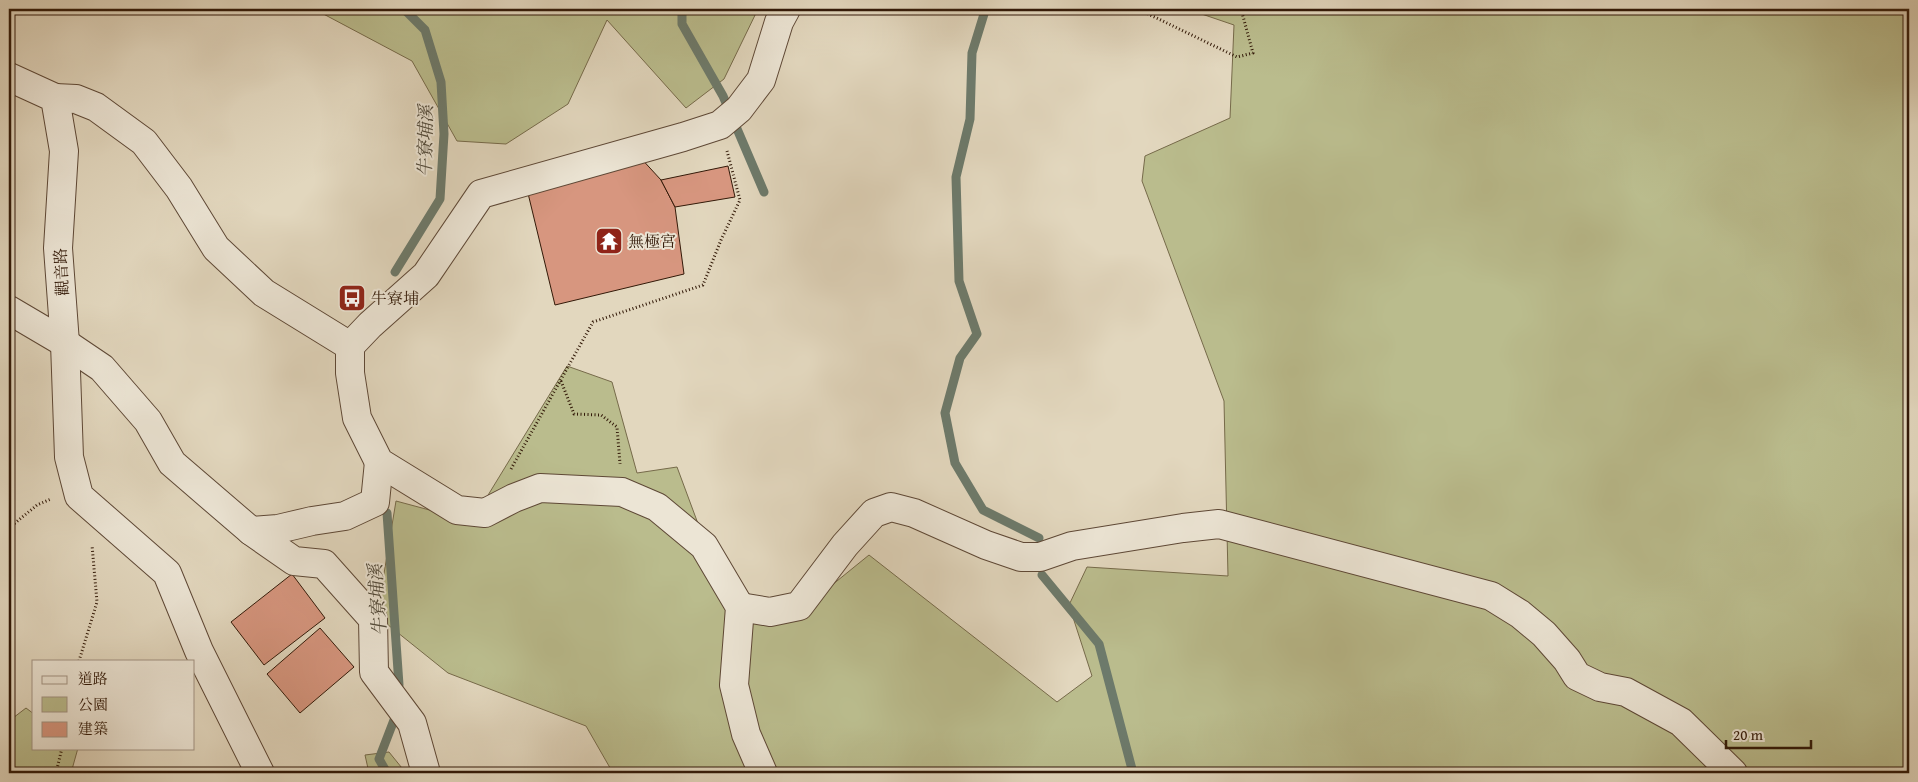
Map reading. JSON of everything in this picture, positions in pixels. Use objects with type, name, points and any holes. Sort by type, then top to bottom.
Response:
[{"type":"street","points":[[763,773],[746,734],[734,685],[740,607],[704,546],[657,507],[622,492],[540,488],[514,498],[485,513],[457,510],[379,462],[357,418],[350,373],[350,346],[370,325],[426,275],[481,194],[683,137],[730,117],[761,80],[779,22],[786,9]]},
{"type":"street","points":[[9,77],[55,98],[76,98],[96,107],[144,142],[179,188],[216,248],[264,293],[350,346]]},
{"type":"street","name":"觀音路","points":[[55,98],[64,151],[58,248],[65,343],[69,457],[80,496]]},
{"type":"street","points":[[9,310],[65,343],[102,368],[148,421],[172,463],[251,531],[294,561],[324,564],[373,619],[374,672],[412,723],[426,773]]},
{"type":"street","points":[[251,531],[278,530],[312,521],[345,516],[375,502],[379,462]]},
{"type":"street","points":[[80,496],[167,573],[199,650],[260,773]]},
{"type":"street","points":[[740,607],[770,612],[799,606],[845,545],[874,513],[891,507],[914,513],[986,545],[1021,557],[1040,557],[1081,544],[1219,524],[1491,596],[1520,614],[1544,634],[1567,660],[1577,676],[1600,687],[1626,692],[1680,722],[1733,773]]},
{"type":"path","points":[[1138,9],[1237,57],[1253,53],[1241,9]]},
{"type":"path","points":[[509,472],[593,322],[703,285],[740,200],[730,117]]},
{"type":"path","points":[[561,381],[574,414],[600,416],[617,428],[622,492]]},
{"type":"path","points":[[9,528],[37,505],[50,499],[80,496]]},
{"type":"path","points":[[79,660],[97,602],[92,543]]},
{"type":"path","points":[[56,773],[62,750]]},
{"type":"green space","points":[[314,9],[758,9],[724,79],[686,108],[607,20],[568,104],[506,144],[457,141],[412,61]]},
{"type":"green space","points":[[1187,9],[1909,9],[1909,773],[613,773],[586,726],[448,673],[377,616],[396,501],[463,519],[482,505],[567,366],[612,382],[637,473],[677,467],[733,618],[800,611],[869,555],[1057,702],[1092,676],[1069,605],[1087,567],[1228,576],[1224,401],[1142,181],[1145,156],[1230,118],[1234,25]]},
{"type":"green space","points":[[26,708],[32,712],[32,750],[77,750],[71,773],[9,773],[9,721]]},
{"type":"green space","points":[[389,752],[406,773],[369,773],[365,755]]},
{"type":"building","name":"無極宮","points":[[638,155],[661,180],[675,207],[684,274],[555,305],[526,185]]},
{"type":"building","points":[[728,166],[735,197],[675,207],[661,180]]},
{"type":"building","points":[[292,574],[325,618],[264,665],[231,622]]},
{"type":"building","points":[[320,628],[354,667],[300,713],[267,674]]},
{"type":"waterway","name":"牛寮埔溪","points":[[395,272],[440,199],[444,134],[441,82],[425,30],[404,9]]},
{"type":"waterway","points":[[682,9],[682,24],[723,96],[764,192]]},
{"type":"waterway","points":[[984,14],[972,53],[970,119],[956,177],[959,281],[977,334],[960,358],[945,413],[955,463],[983,510],[1039,538]]},
{"type":"waterway","name":"牛寮埔溪","points":[[387,513],[399,685]]},
{"type":"waterway","points":[[1042,575],[1099,644],[1133,773]]},
{"type":"waterway","name":"牛寮埔溪","points":[[387,773],[379,759],[394,720]]},
{"type":"place","name":"無極宮","points":[[609,241]]},
{"type":"place","name":"牛寮埔","points":[[352,298]]}]
